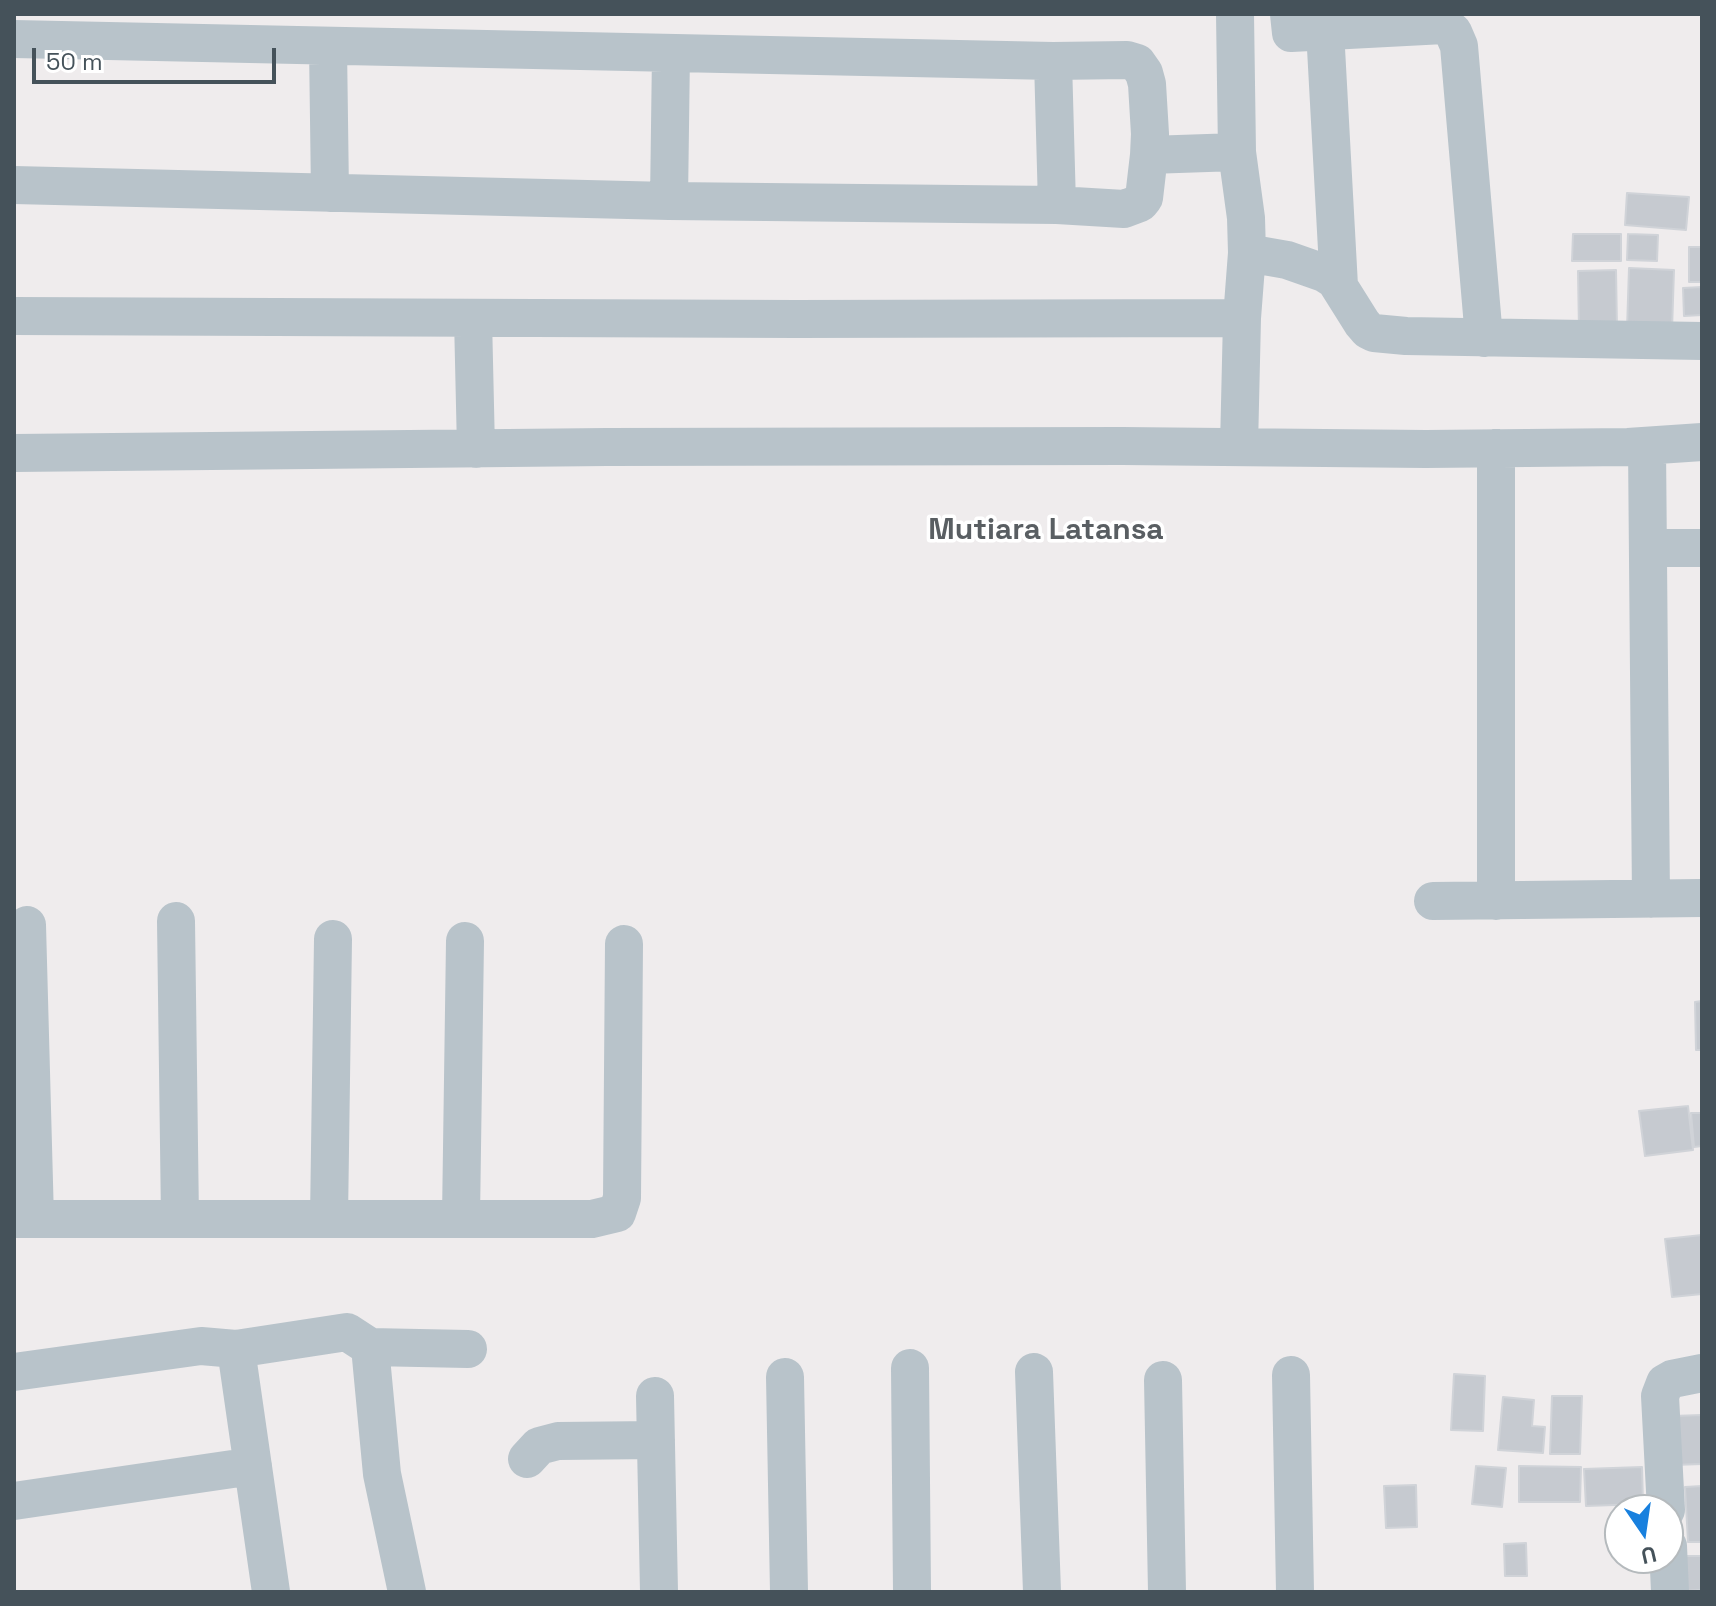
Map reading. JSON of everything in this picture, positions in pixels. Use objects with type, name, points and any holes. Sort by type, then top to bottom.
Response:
[{"type":"street","points":[[1235,14],[1236,142],[1246,218],[1247,253],[1239,447]]},
{"type":"street","points":[[1289,14],[1291,33],[1444,25],[1453,32],[1459,46],[1484,338]]},
{"type":"street","points":[[1325,30],[1339,286]]},
{"type":"street","points":[[14,39],[1127,60],[1137,63],[1147,84],[1150,145],[1144,198],[1133,207],[1124,209],[1057,205],[669,201],[14,185]]},
{"type":"street","points":[[328,46],[330,193]]},
{"type":"street","points":[[669,201],[671,53]]},
{"type":"street","points":[[1053,61],[1057,205]]},
{"type":"street","points":[[1150,145],[1236,142]]},
{"type":"street","points":[[1247,253],[1287,260],[1324,273],[1335,280],[1362,323],[1374,333],[1702,341]]},
{"type":"street","points":[[14,316],[1242,318]]},
{"type":"street","points":[[473,318],[476,449]]},
{"type":"street","points":[[14,453],[607,447],[1496,448],[1702,442]]},
{"type":"street","points":[[1647,446],[1651,899]]},
{"type":"street","points":[[1496,448],[1496,901]]},
{"type":"street","points":[[1648,548],[1702,548]]},
{"type":"street","points":[[1433,901],[1702,898]]},
{"type":"street","points":[[176,921],[180,1219]]},
{"type":"street","points":[[27,925],[24,1219],[592,1219],[617,1213],[622,1198],[624,944]]},
{"type":"street","points":[[329,1219],[333,939]]},
{"type":"street","points":[[461,1217],[465,941]]},
{"type":"street","points":[[14,1372],[201,1346],[236,1349],[347,1332],[370,1347],[468,1349]]},
{"type":"street","points":[[370,1347],[382,1474],[407,1592]]},
{"type":"street","points":[[236,1349],[253,1466],[264,1591]]},
{"type":"street","points":[[910,1368],[912,1592]]},
{"type":"street","points":[[1034,1372],[1042,1592]]},
{"type":"street","points":[[1665,1494],[1660,1396],[1665,1383],[1672,1379],[1702,1373]]},
{"type":"street","points":[[1291,1375],[1295,1592]]},
{"type":"street","points":[[785,1377],[789,1592]]},
{"type":"street","points":[[1163,1380],[1167,1592]]},
{"type":"street","points":[[655,1396],[659,1592]]},
{"type":"street","points":[[527,1459],[539,1446],[558,1441],[656,1440]]},
{"type":"street","points":[[14,1501],[253,1466]]},
{"type":"building","points":[[1627,193],[1689,197],[1686,230],[1625,225]]},
{"type":"building","points":[[1573,234],[1621,234],[1621,261],[1572,261]]},
{"type":"building","points":[[1628,234],[1658,235],[1657,261],[1627,260]]},
{"type":"building","points":[[1689,247],[1702,247],[1702,282],[1689,282]]},
{"type":"building","points":[[1629,268],[1674,270],[1672,330],[1627,329]]},
{"type":"building","points":[[1616,270],[1617,329],[1579,331],[1578,271]]},
{"type":"building","points":[[1702,287],[1702,315],[1684,316],[1683,288]]},
{"type":"building","points":[[1702,1001],[1702,1050],[1696,1050],[1695,1002]]},
{"type":"building","points":[[1688,1106],[1693,1150],[1645,1156],[1639,1111]]},
{"type":"building","points":[[1691,1113],[1702,1113],[1702,1146],[1694,1147]]},
{"type":"building","points":[[1702,1235],[1702,1294],[1672,1297],[1665,1239]]},
{"type":"building","points":[[1454,1374],[1485,1376],[1483,1431],[1451,1430]]},
{"type":"building","points":[[1552,1396],[1582,1396],[1580,1454],[1550,1454]]},
{"type":"building","points":[[1503,1397],[1534,1400],[1532,1426],[1545,1427],[1543,1453],[1498,1450]]},
{"type":"building","points":[[1702,1415],[1702,1464],[1673,1465],[1673,1416]]},
{"type":"building","points":[[1476,1466],[1506,1468],[1502,1507],[1472,1504]]},
{"type":"building","points":[[1519,1466],[1581,1467],[1580,1502],[1519,1502]]},
{"type":"building","points":[[1642,1467],[1643,1494],[1604,1494],[1604,1505],[1586,1506],[1584,1469]]},
{"type":"building","points":[[1416,1485],[1417,1527],[1386,1528],[1384,1486]]},
{"type":"building","points":[[1702,1486],[1702,1542],[1688,1542],[1685,1487]]},
{"type":"building","points":[[1526,1543],[1527,1576],[1505,1576],[1504,1544]]},
{"type":"building","points":[[1684,1556],[1702,1556],[1702,1590],[1683,1591]]},
{"type":"district","name":"Mutiara Latansa","points":[[1046,531]]}]
